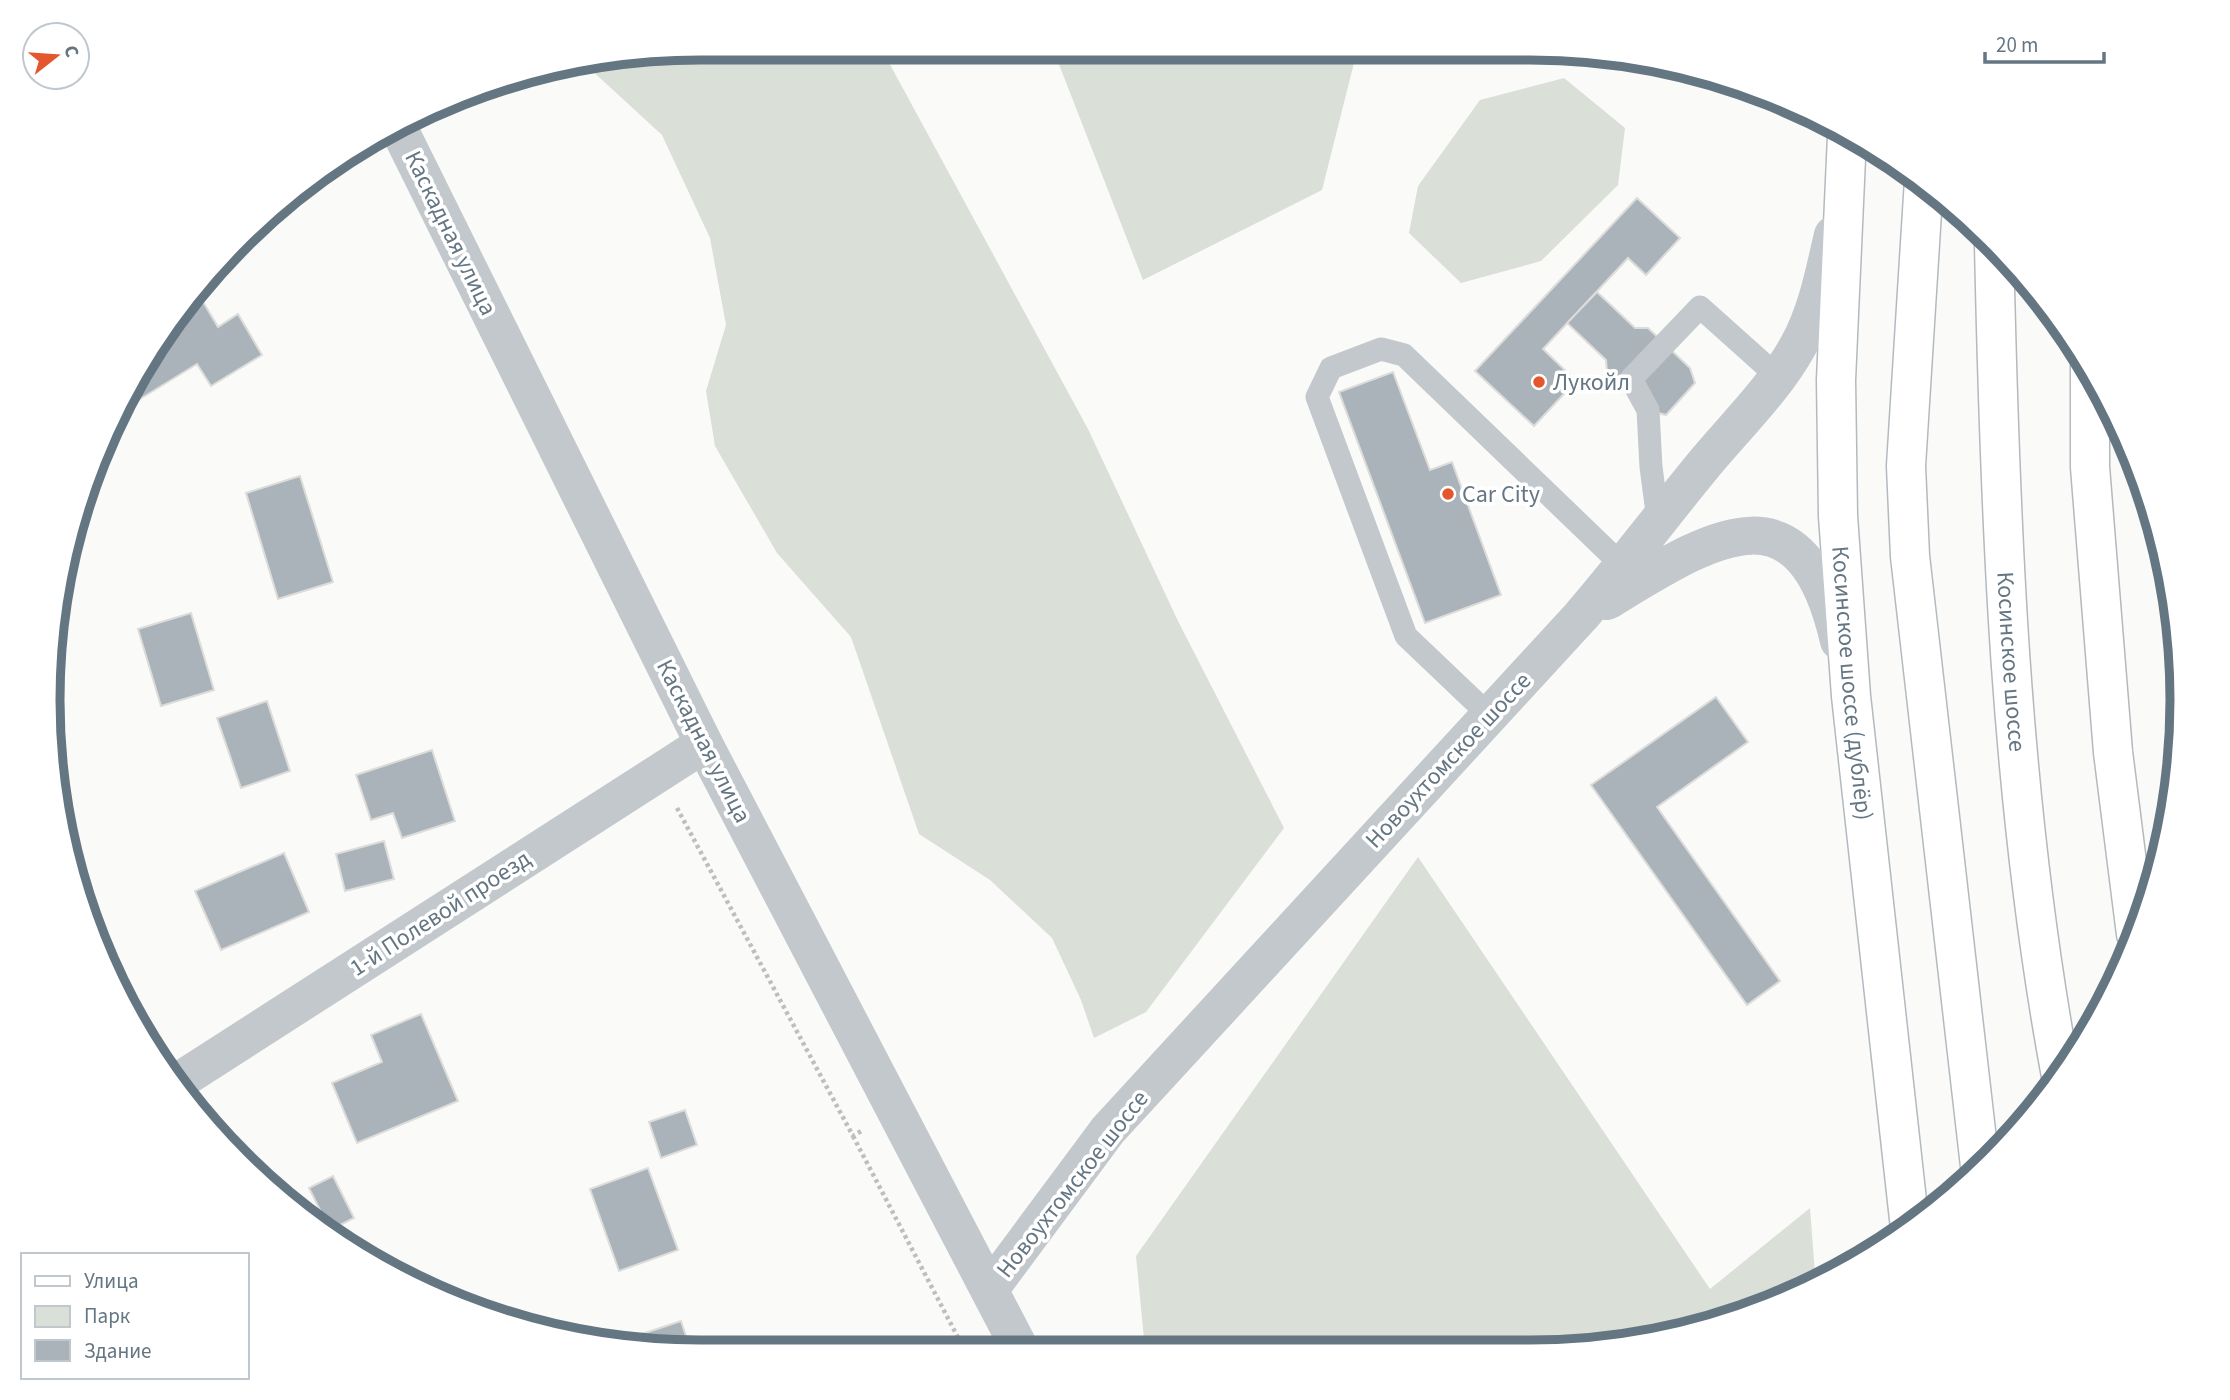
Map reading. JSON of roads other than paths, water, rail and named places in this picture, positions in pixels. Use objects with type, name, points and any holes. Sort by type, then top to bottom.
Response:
[{"type":"main road","name":"Косинское шоссе (дублёр)","points":[[1847,143],[1836,380],[1838,502],[1852,696],[1909,1216]]},
{"type":"main road","points":[[1923,195],[1906,466],[1910,556],[1979,1157]]},
{"type":"main road","name":"Косинское шоссе","points":[[1994,259],[1998,475],[2017,762],[2059,1062]]},
{"type":"main road","points":[[2090,390],[2090,467],[2113,752],[2134,915]]},
{"type":"street","name":"Каскадная улица","points":[[401,134],[704,744],[1016,1340]]},
{"type":"street","name":"Новоухтомское шоссе","points":[[990,1289],[1108,1130],[1581,616],[1624,567],[1658,520],[1777,376],[1798,346],[1816,306],[1843,195]]},
{"type":"street","points":[[1581,616],[1696,550],[1741,535],[1764,534],[1783,543],[1802,558],[1821,585],[1833,614],[1852,696]]},
{"type":"street","name":"1-й Полевой проезд","points":[[183,1078],[704,744]]},
{"type":"lane","points":[[1658,520],[1651,467],[1648,410],[1631,379],[1700,307],[1777,376]]},
{"type":"lane","points":[[1489,715],[1406,636],[1317,397],[1331,368],[1381,349],[1404,355],[1624,567]]},
{"type":"place","name":"Лукойл","points":[[1539,382]]},
{"type":"place","name":"Car City","points":[[1448,494]]}]
